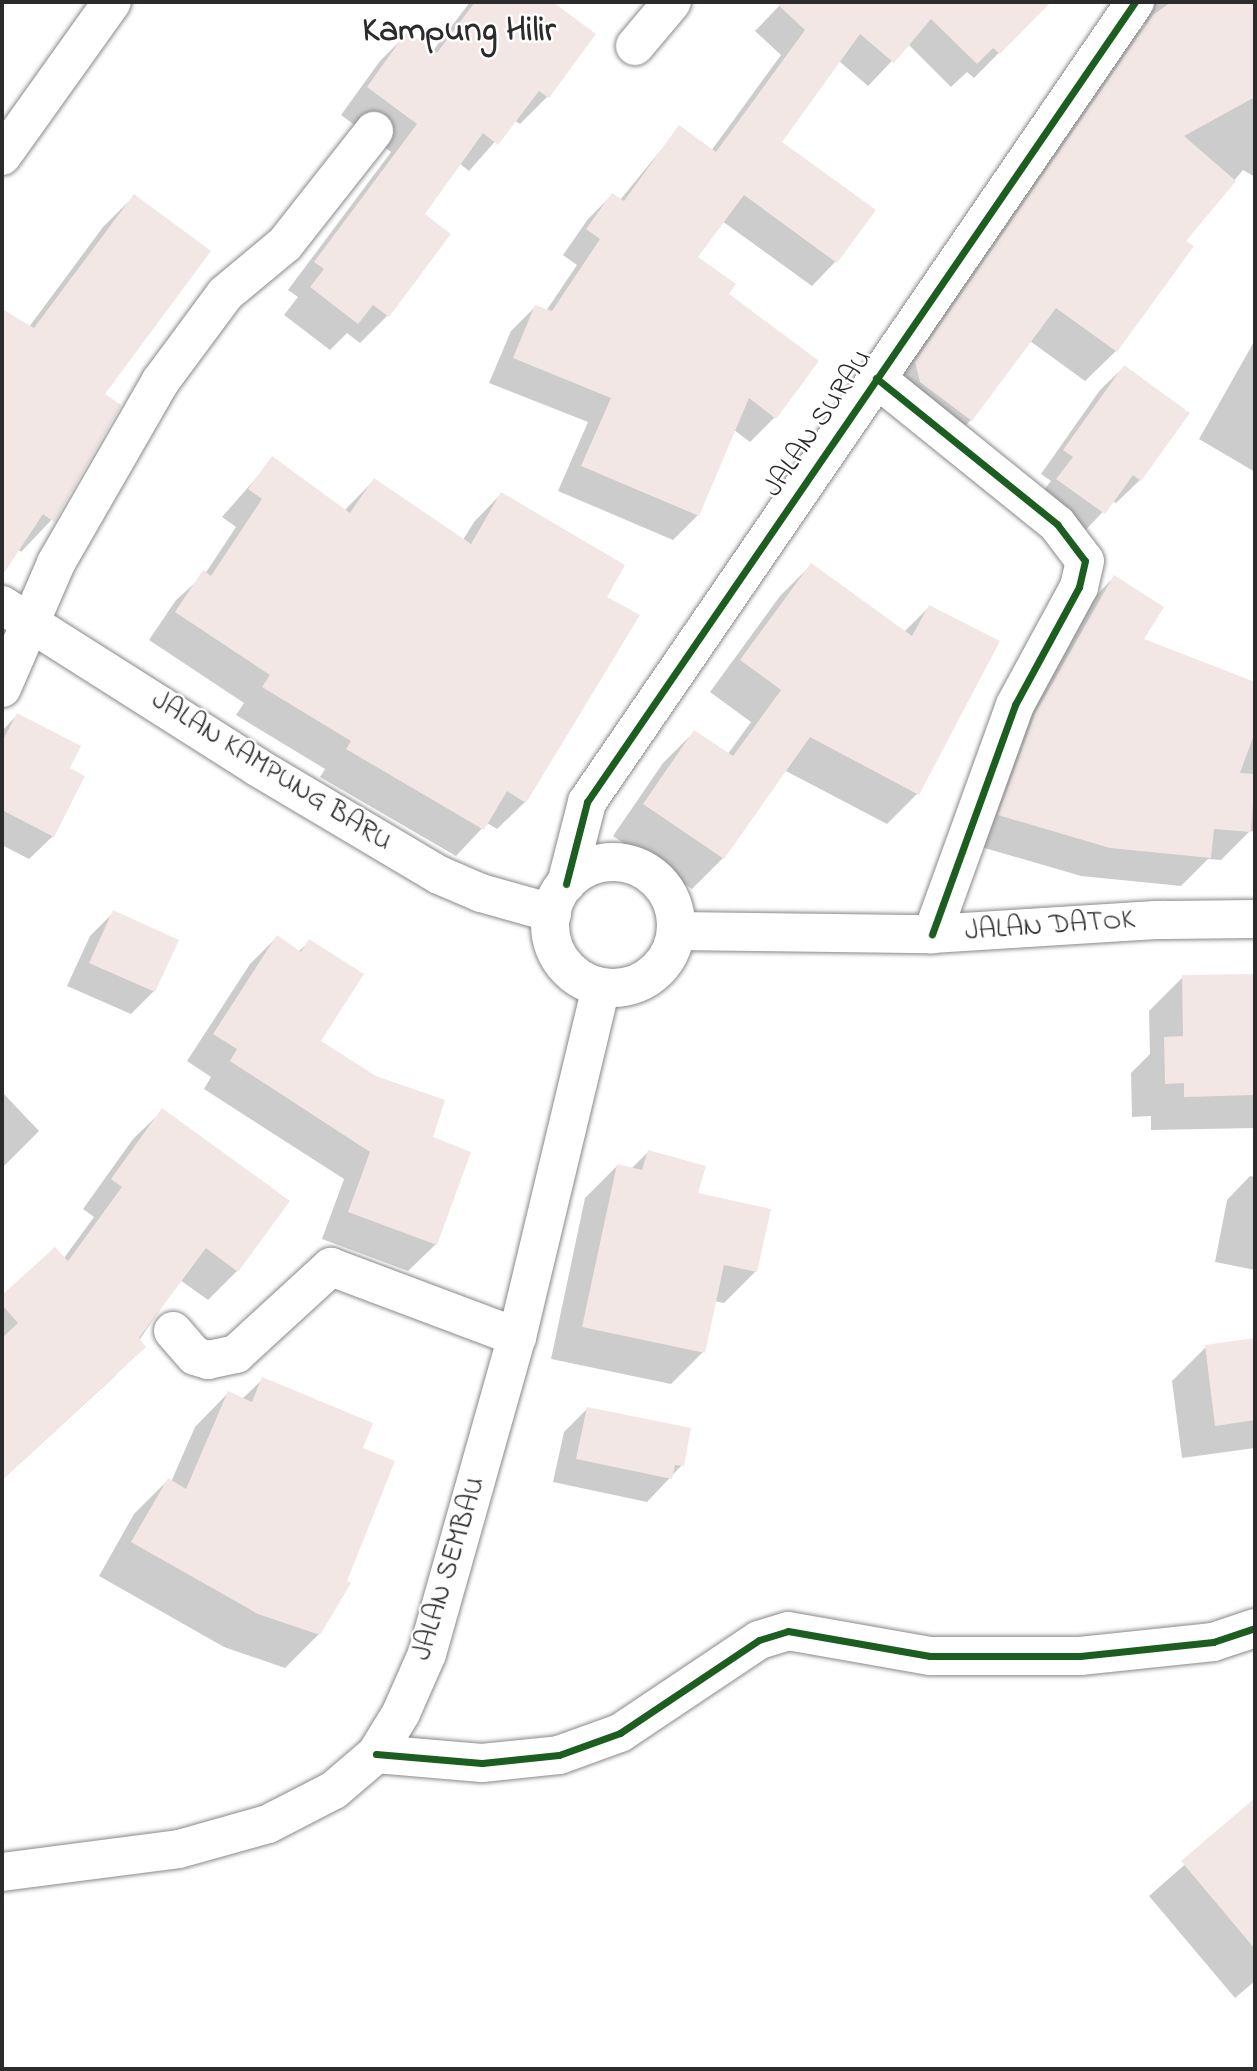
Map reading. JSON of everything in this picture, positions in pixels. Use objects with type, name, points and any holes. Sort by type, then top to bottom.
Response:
[{"type":"street","points":[[2,156],[113,2]]},
{"type":"street","points":[[635,46],[672,2]]},
{"type":"street","name":"JALAN SURAU","points":[[559,898],[587,802],[1135,2]]},
{"type":"street","points":[[2,688],[16,613],[56,563],[160,382],[225,294],[285,244],[374,131]]},
{"type":"street","points":[[876,378],[1057,524],[1085,561],[1079,587],[1015,705],[932,934]]},
{"type":"street","name":"JALAN KAMPUNG BARU","points":[[16,613],[257,767],[439,874],[481,893],[559,898]]},
{"type":"street","points":[[595,864],[636,866],[654,876],[667,891],[675,910],[676,931],[672,951],[651,975],[622,988],[601,988],[565,966],[554,948],[559,898],[595,864]]},
{"type":"street","name":"JALAN DATOK","points":[[676,931],[932,934],[1156,920],[1255,919]]},
{"type":"street","name":"JALAN SEMBAU","points":[[2,1872],[179,1849],[268,1824],[334,1790],[376,1755],[427,1654],[517,1337],[601,988]]},
{"type":"street","points":[[173,1331],[195,1356],[208,1360],[236,1354],[331,1267],[517,1337]]},
{"type":"street","points":[[376,1755],[482,1763],[559,1755],[620,1733],[759,1640],[788,1632],[930,1656],[1080,1656],[1213,1642],[1255,1628]]},
{"type":"building","points":[[475,2],[553,2],[596,34],[549,98],[539,91],[498,145],[483,133],[425,214],[451,234],[389,317],[373,305],[358,324],[310,287],[324,269],[314,262],[417,124],[367,87],[407,31],[437,53]]},
{"type":"building","points":[[775,2],[1051,2],[1000,54],[993,48],[977,64],[931,19],[894,63],[860,34],[782,142],[876,210],[837,263],[744,195],[698,257],[736,284],[729,294],[819,361],[776,419],[749,398],[699,516],[581,466],[611,398],[513,358],[535,305],[552,311],[600,239],[586,229],[612,193],[624,201],[679,125],[716,152],[805,30]]},
{"type":"building","points":[[1171,2],[1255,2],[1255,97],[1184,136],[1236,181],[1186,241],[1194,246],[1117,352],[1056,308],[972,421],[920,382],[915,362],[1153,15]]},
{"type":"building","points":[[134,194],[211,251],[105,394],[121,405],[54,522],[43,514],[2,576],[2,309],[34,328]]},
{"type":"building","points":[[1124,365],[1190,413],[1141,481],[1133,475],[1105,514],[1056,479],[1073,457],[1063,450]]},
{"type":"building","points":[[272,456],[350,513],[374,478],[471,544],[501,492],[625,565],[607,597],[640,615],[526,803],[507,791],[484,830],[346,749],[351,741],[262,687],[270,675],[175,612],[203,570],[211,576],[262,499],[248,489]]},
{"type":"building","points":[[811,563],[912,636],[929,605],[1000,641],[919,795],[810,737],[724,859],[643,804],[694,730],[733,756],[781,690],[740,660]]},
{"type":"building","points":[[1114,575],[1164,607],[1144,639],[1255,682],[1255,732],[1240,773],[1255,774],[1251,832],[1214,829],[1211,858],[1110,848],[998,815],[1035,714]]},
{"type":"building","points":[[17,713],[81,746],[70,768],[85,776],[54,837],[2,810],[2,742]]},
{"type":"building","points":[[113,910],[179,940],[155,992],[89,963]]},
{"type":"building","points":[[277,935],[301,952],[309,939],[364,974],[321,1041],[376,1076],[445,1100],[433,1137],[471,1152],[437,1245],[348,1212],[370,1152],[230,1061],[237,1049],[213,1034]]},
{"type":"building","points":[[1255,974],[1255,1095],[1184,1097],[1184,1083],[1165,1084],[1164,1037],[1183,1036],[1182,975]]},
{"type":"building","points":[[162,1108],[290,1201],[238,1272],[206,1248],[139,1338],[146,1347],[2,1480],[2,1338],[18,1323],[2,1305],[2,1295],[55,1247],[68,1261],[122,1187],[111,1179]]},
{"type":"building","points":[[648,1150],[706,1166],[698,1193],[771,1209],[757,1272],[724,1265],[705,1353],[582,1327],[617,1164],[642,1170]]},
{"type":"building","points":[[1255,1338],[1255,1420],[1215,1426],[1205,1345]]},
{"type":"building","points":[[262,1377],[373,1423],[363,1448],[395,1461],[347,1581],[351,1583],[320,1635],[258,1614],[131,1542],[168,1478],[186,1489],[228,1391],[252,1402]]},
{"type":"building","points":[[587,1407],[691,1428],[684,1466],[675,1465],[672,1479],[576,1459]]},
{"type":"building","points":[[1255,1798],[1255,1949],[1181,1861]]},
{"type":"cycle path","points":[[566,884],[587,802],[1135,2]]},
{"type":"cycle path","points":[[876,378],[1057,524],[1085,561],[1079,587],[1015,705],[932,934]]},
{"type":"cycle path","points":[[376,1754],[482,1763],[559,1755],[620,1733],[759,1640],[788,1631],[930,1656],[1080,1656],[1213,1642],[1255,1628]]},
{"type":"district","name":"Kampung Hilir","points":[[459,32]]}]
